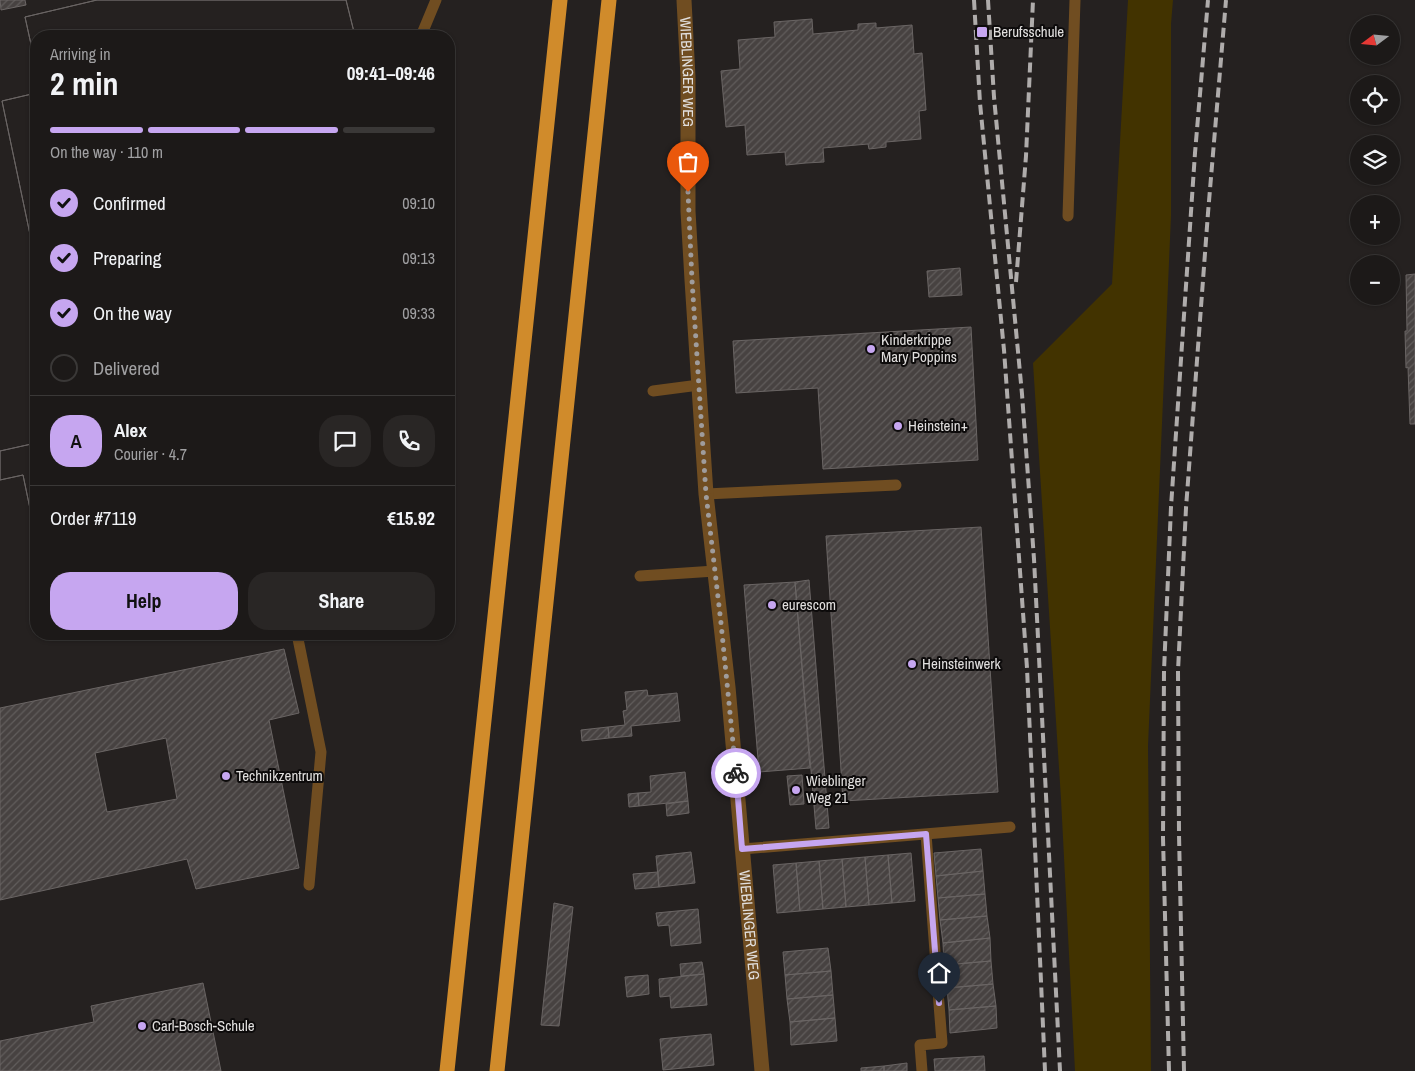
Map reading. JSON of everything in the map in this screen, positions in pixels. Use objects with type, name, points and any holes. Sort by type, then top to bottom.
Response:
[{"type":"highway","points":[[448,1071],[560,0]]},
{"type":"highway","points":[[497,1071],[609,0]]},
{"type":"street","name":"WIEBLINGER WEG","points":[[684,0],[688,77],[688,211],[706,494],[728,687],[762,1071]]},
{"type":"lane","points":[[424,30],[436,0]]},
{"type":"lane","points":[[1068,216],[1074,0]]},
{"type":"lane","points":[[653,391],[699,385]]},
{"type":"lane","points":[[706,494],[896,485]]},
{"type":"lane","points":[[640,576],[716,571]]},
{"type":"lane","points":[[298,640],[320,752],[309,885]]},
{"type":"lane","points":[[742,849],[1010,827]]},
{"type":"lane","points":[[922,1071],[920,1045],[942,1043],[926,834]]},
{"type":"shaded area","points":[[1128,0],[1173,0],[1171,24],[1171,216],[1148,746],[1151,1071],[1075,1071],[1061,799],[1033,363],[1112,284]]},
{"type":"building","points":[[0,0],[25,0],[26,5],[1,10]]},
{"type":"building","points":[[97,0],[346,0],[354,30],[30,30],[30,40],[25,17]]},
{"type":"building","points":[[97,0],[346,0],[354,30],[30,30],[30,40],[25,17]]},
{"type":"building","points":[[812,19],[813,34],[858,30],[858,24],[876,23],[876,28],[912,25],[914,54],[922,53],[926,110],[919,111],[921,139],[886,142],[886,147],[869,149],[868,144],[823,148],[824,162],[786,165],[785,152],[747,155],[745,125],[726,127],[721,71],[740,69],[738,40],[775,37],[774,22]]},
{"type":"building","points":[[30,94],[30,234],[2,101]]},
{"type":"building","points":[[30,94],[30,234],[2,101]]},
{"type":"building","points":[[960,268],[962,295],[929,297],[927,271]]},
{"type":"building","points":[[1415,274],[1415,424],[1410,424],[1405,331],[1407,331],[1406,275]]},
{"type":"building","name":"Heinstein+","points":[[971,327],[978,460],[823,469],[818,388],[736,393],[733,341]]},
{"type":"building","points":[[30,444],[30,509],[23,475],[0,480],[0,451]]},
{"type":"building","points":[[30,444],[30,509],[23,475],[0,480],[0,451]]},
{"type":"building","name":"Heinsteinwerk","points":[[981,527],[998,792],[843,801],[826,536]]},
{"type":"building","points":[[809,580],[829,828],[816,829],[795,582]]},
{"type":"building","points":[[795,582],[810,768],[759,772],[744,585]]},
{"type":"building","name":"Technikzentrum","points":[[284,649],[299,713],[269,720],[299,868],[196,889],[187,859],[0,900],[0,708]],"holes":[[[166,738],[177,799],[107,812],[95,753]]]},
{"type":"building","points":[[647,690],[648,696],[677,693],[680,721],[631,726],[632,736],[609,738],[608,727],[625,725],[623,711],[627,710],[625,692]]},
{"type":"building","points":[[608,727],[609,738],[582,741],[581,730]]},
{"type":"building","points":[[685,772],[688,801],[639,806],[638,793],[651,792],[650,776]]},
{"type":"building","name":"Wieblinger Weg 21","points":[[802,775],[804,804],[790,805],[787,776]]},
{"type":"building","points":[[638,793],[639,806],[629,807],[628,794]]},
{"type":"building","points":[[688,801],[689,813],[667,816],[666,804]]},
{"type":"building","points":[[981,849],[983,871],[936,876],[934,853]]},
{"type":"building","points":[[691,852],[695,883],[659,887],[656,856]]},
{"type":"building","points":[[911,853],[915,901],[892,903],[888,855]]},
{"type":"building","points":[[888,855],[892,903],[869,905],[865,857]]},
{"type":"building","points":[[865,857],[869,905],[846,907],[842,859]]},
{"type":"building","points":[[842,859],[846,907],[823,909],[819,861]]},
{"type":"building","points":[[819,861],[823,909],[800,911],[796,863]]},
{"type":"building","points":[[796,863],[800,911],[777,913],[773,865]]},
{"type":"building","points":[[983,871],[985,894],[938,898],[936,876]]},
{"type":"building","points":[[658,872],[659,887],[635,889],[633,874]]},
{"type":"building","points":[[985,894],[987,916],[940,920],[938,898]]},
{"type":"building","points":[[554,903],[573,907],[559,1026],[541,1025]]},
{"type":"building","points":[[698,909],[701,943],[671,946],[669,925],[658,926],[656,913]]},
{"type":"building","points":[[987,916],[990,938],[943,943],[940,920]]},
{"type":"building","points":[[990,938],[991,961],[944,965],[943,943]]},
{"type":"building","points":[[828,948],[831,971],[785,975],[783,952]]},
{"type":"building","points":[[991,961],[993,984],[947,988],[944,965]]},
{"type":"building","points":[[702,962],[704,974],[681,976],[680,964]]},
{"type":"building","points":[[831,971],[833,995],[787,999],[785,975]]},
{"type":"building","points":[[704,974],[707,1005],[671,1008],[670,996],[660,997],[659,979]]},
{"type":"building","points":[[648,975],[649,994],[627,997],[625,977]]},
{"type":"building","name":"Carl-Bosch-Schule","points":[[203,983],[221,1071],[0,1071],[0,1041],[94,1022],[91,1006]]},
{"type":"building","points":[[993,984],[996,1006],[949,1010],[947,988]]},
{"type":"building","points":[[833,995],[835,1018],[790,1022],[787,999]]},
{"type":"building","points":[[996,1006],[997,1028],[950,1033],[949,1010]]},
{"type":"building","points":[[835,1018],[837,1041],[791,1045],[790,1022]]},
{"type":"building","points":[[711,1034],[714,1065],[663,1070],[660,1039]]},
{"type":"building","points":[[984,1056],[985,1071],[935,1071],[934,1059]]},
{"type":"building","points":[[907,1063],[907,1071],[884,1071],[884,1066]]},
{"type":"building","points":[[884,1066],[884,1071],[861,1071],[861,1068]]},
{"type":"railway","points":[[974,0],[980,103],[1004,350],[1027,668],[1045,1071]]},
{"type":"railway","points":[[988,0],[994,97],[1022,394],[1034,559],[1060,1071]]},
{"type":"railway","points":[[1016,282],[1026,156],[1033,0]]},
{"type":"railway","points":[[1169,1071],[1163,838],[1164,671],[1171,507],[1195,153],[1208,0]]},
{"type":"railway","points":[[1184,1071],[1178,671],[1186,508],[1226,0]]},
{"type":"way so far","points":[[688,192],[706,494],[736,773]]},
{"type":"place","name":"Berufsschule","points":[[982,32]]},
{"type":"place","name":"Kinderkrippe Mary Poppins","points":[[871,349]]},
{"type":"place","name":"Heinstein+","points":[[898,426]]},
{"type":"place","name":"eurescom","points":[[772,605]]},
{"type":"place","name":"Heinsteinwerk","points":[[912,664]]},
{"type":"place","name":"Technikzentrum","points":[[226,776]]},
{"type":"place","name":"Wieblinger Weg 21","points":[[796,790]]},
{"type":"place","name":"Carl-Bosch-Schule","points":[[142,1026]]},
{"type":"route","points":[[736,773],[742,849],[926,834],[939,1003]]}]
